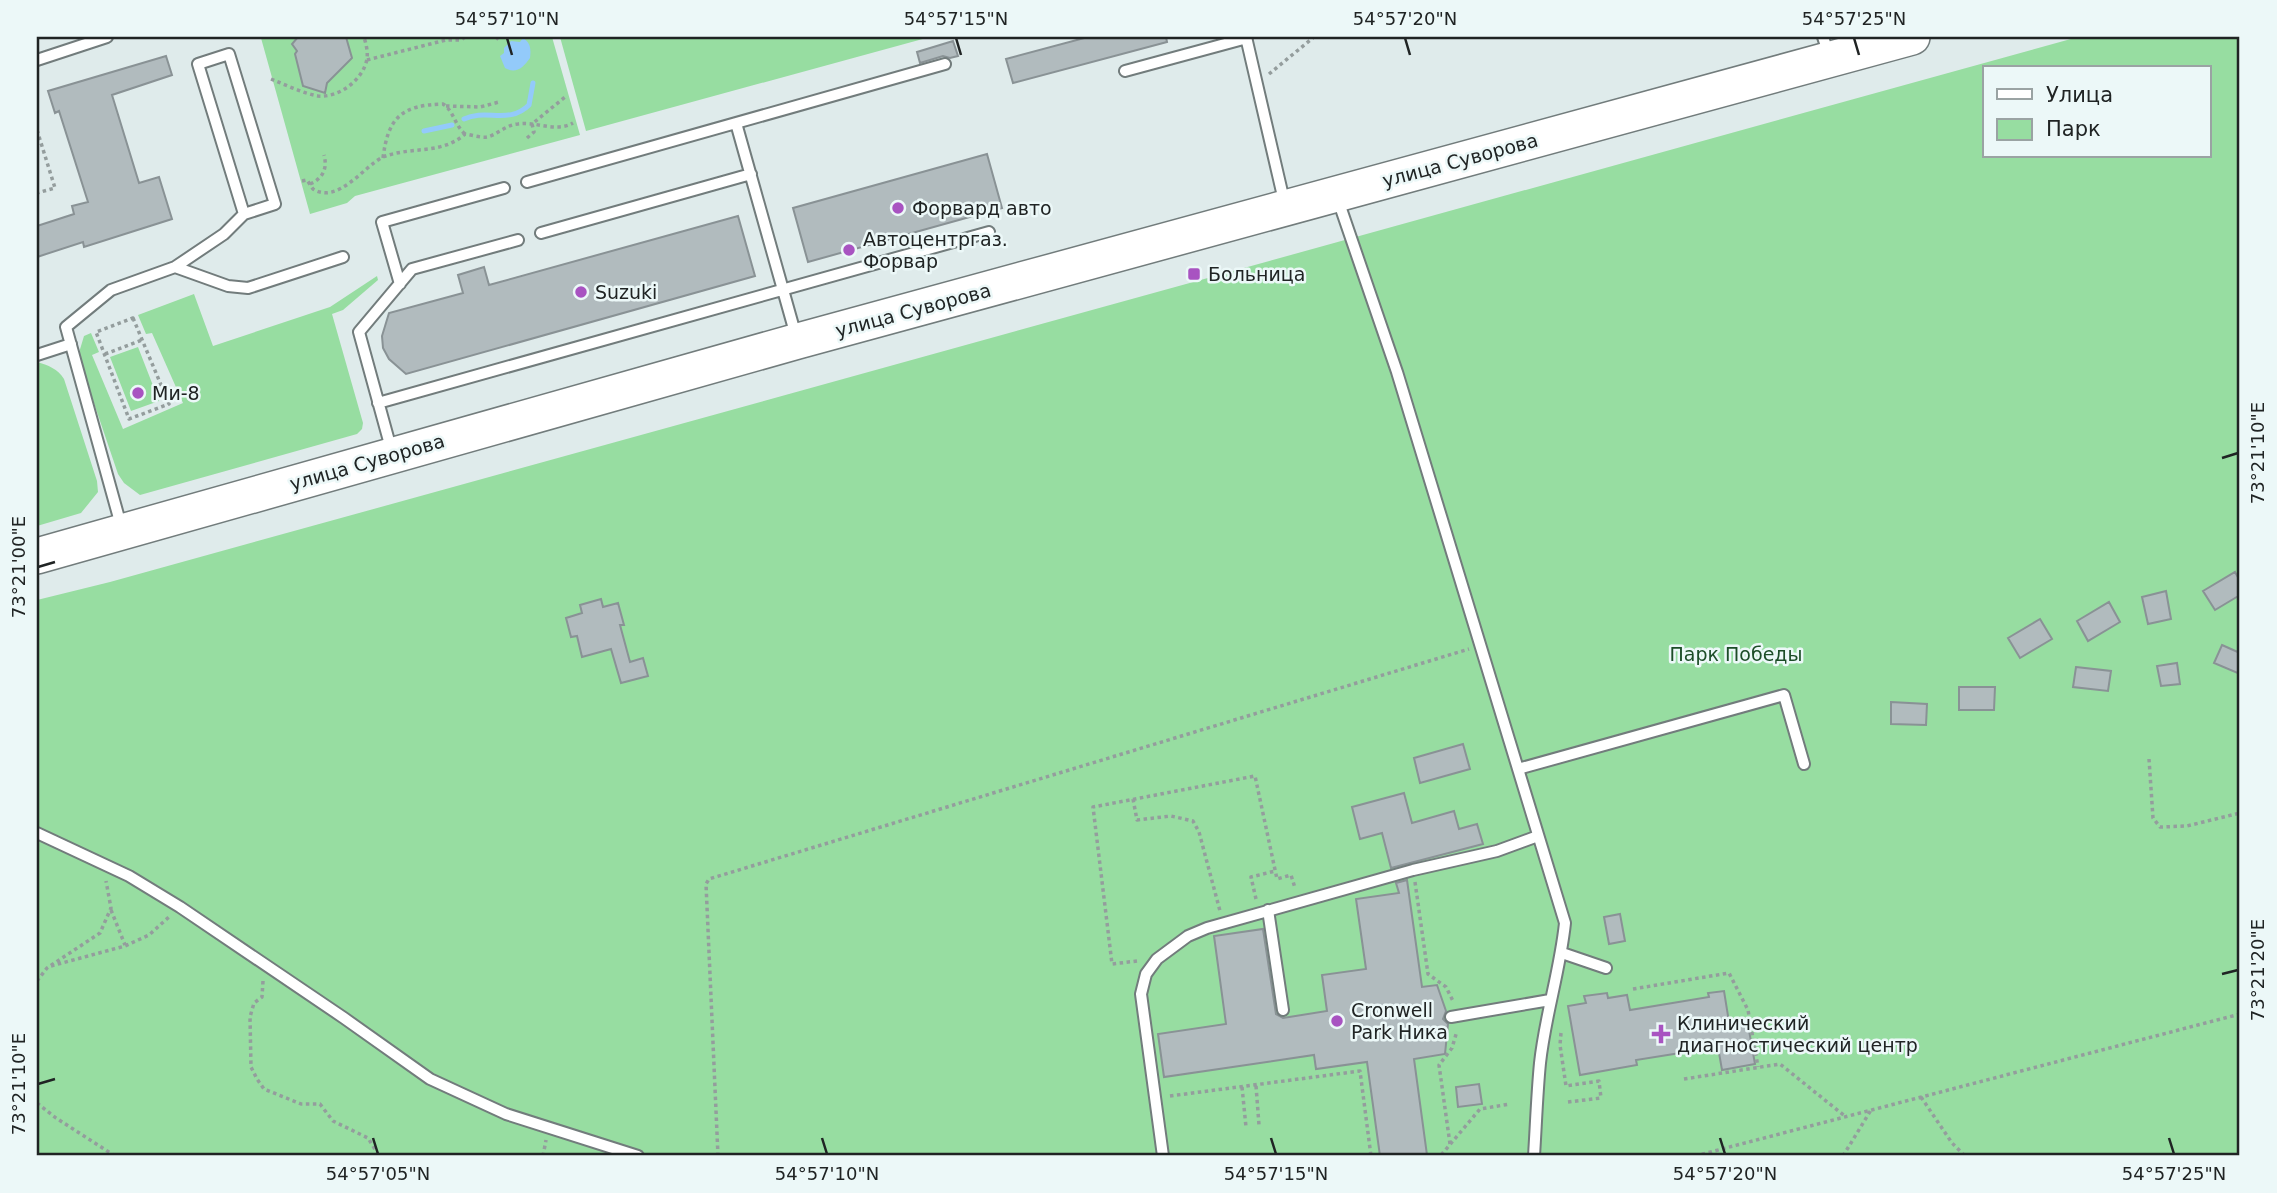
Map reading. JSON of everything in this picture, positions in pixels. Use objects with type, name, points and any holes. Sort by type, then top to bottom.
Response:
[{"type":"main road","name":"улица Суворова","points":[[37,556],[798,341],[1286,208],[1827,49],[1912,37]]},
{"type":"lane","points":[[37,60],[107,37]]},
{"type":"lane","points":[[1125,71],[1247,38],[1286,208]]},
{"type":"lane","points":[[123,531],[65,327],[111,290],[175,267],[223,234],[244,214],[275,204],[229,54],[198,64],[244,214]]},
{"type":"lane","points":[[527,182],[945,64]]},
{"type":"lane","points":[[736,123],[798,341]]},
{"type":"lane","points":[[541,233],[751,174]]},
{"type":"lane","points":[[400,284],[382,222],[504,188]]},
{"type":"lane","points":[[1335,194],[1397,372],[1565,923],[1562,953],[1550,1000],[1540,1063],[1534,1156]]},
{"type":"lane","points":[[379,404],[989,232]]},
{"type":"lane","points":[[393,455],[359,332],[412,269],[518,240]]},
{"type":"lane","points":[[175,267],[228,286],[248,288],[343,257]]},
{"type":"lane","points":[[37,355],[71,344]]},
{"type":"lane","points":[[1518,769],[1784,695],[1804,764]]},
{"type":"lane","points":[[37,833],[129,876],[180,907],[430,1079],[506,1114],[638,1156]]},
{"type":"lane","points":[[1163,1156],[1141,994],[1146,974],[1157,959],[1188,936],[1222,922],[1413,870],[1497,851],[1538,836]]},
{"type":"lane","points":[[1263,911],[1283,1010]]},
{"type":"lane","points":[[1562,953],[1606,968]]},
{"type":"lane","points":[[1453,1017],[1550,1000]]},
{"type":"path","points":[[271,79],[307,93],[321,96],[334,94],[351,85],[367,61],[364,37]]},
{"type":"path","points":[[367,61],[465,37]]},
{"type":"path","points":[[496,37],[500,41]]},
{"type":"path","points":[[1256,84],[1314,37]]},
{"type":"path","points":[[532,124],[565,97]]},
{"type":"path","points":[[383,158],[388,131],[398,116],[436,104],[480,107],[499,102]]},
{"type":"path","points":[[446,106],[465,134],[490,137],[506,126],[520,123],[554,127],[573,123]]},
{"type":"path","points":[[527,138],[534,131],[532,124]]},
{"type":"path","points":[[37,130],[55,188],[37,193]]},
{"type":"path","points":[[302,181],[307,180],[318,192],[331,192],[346,185],[383,158],[448,146],[465,134]]},
{"type":"path","points":[[310,184],[318,181],[323,174],[324,155]]},
{"type":"path","points":[[133,318],[169,404],[129,419],[105,354],[96,332],[133,318]]},
{"type":"path","points":[[105,354],[142,340]]},
{"type":"path","points":[[719,1156],[706,884],[709,879],[1480,645]]},
{"type":"path","points":[[2148,759],[2152,818],[2160,827],[2187,826],[2240,813]]},
{"type":"path","points":[[1157,959],[1112,964],[1093,807],[1255,776],[1277,878],[1292,875],[1298,902]]},
{"type":"path","points":[[1133,799],[1137,820],[1171,816],[1193,821],[1199,832],[1222,922]]},
{"type":"path","points":[[102,863],[111,908],[125,946]]},
{"type":"path","points":[[1413,870],[1428,974],[1446,987],[1453,1001],[1457,1034],[1452,1048],[1439,1065],[1450,1144]]},
{"type":"path","points":[[1263,911],[1251,877],[1275,871]]},
{"type":"path","points":[[47,968],[125,946],[149,935],[180,907]]},
{"type":"path","points":[[37,981],[47,968],[100,933],[111,908]]},
{"type":"path","points":[[252,956],[263,980],[262,997],[254,1003],[250,1017],[251,1067],[257,1079],[264,1089],[301,1104],[320,1104],[333,1121],[368,1138],[379,1156]]},
{"type":"path","points":[[1633,989],[1729,973],[1748,1010],[1758,1067]]},
{"type":"path","points":[[1695,1156],[2240,1014]]},
{"type":"path","points":[[1562,1024],[1560,1045],[1566,1086],[1599,1081],[1602,1097],[1568,1102]]},
{"type":"path","points":[[1684,1079],[1780,1064],[1846,1117]]},
{"type":"path","points":[[1154,1098],[1360,1071],[1371,1156]]},
{"type":"path","points":[[1256,1085],[1259,1125]]},
{"type":"path","points":[[1241,1087],[1246,1126]]},
{"type":"path","points":[[1921,1097],[1952,1143],[1965,1156]]},
{"type":"path","points":[[1499,1100],[1499,1106]]},
{"type":"path","points":[[37,1103],[114,1156]]},
{"type":"path","points":[[1427,1156],[1442,1154],[1480,1109],[1510,1104]]},
{"type":"path","points":[[1843,1156],[1871,1111]]},
{"type":"green space","points":[[552,37],[580,135],[355,196],[347,203],[310,214],[261,38]]},
{"type":"green space","points":[[560,37],[930,37],[586,131]]},
{"type":"green space","name":"Парк Победы","points":[[2078,37],[2240,37],[2240,1156],[37,1156],[37,600]]},
{"type":"green space","points":[[377,276],[378,280],[343,310],[332,314],[363,423],[357,434],[140,495],[124,483],[118,474],[78,356],[84,336],[91,333],[99,352],[92,355],[123,429],[183,403],[152,333],[146,334],[138,315],[194,294],[213,346],[330,307]]},
{"type":"green space","points":[[138,347],[159,401],[131,411],[110,357]]},
{"type":"green space","points":[[37,362],[52,368],[64,379],[97,481],[98,492],[81,513],[37,526]]},
{"type":"water","points":[[523,38],[530,47],[530,58],[519,69],[505,68],[500,56],[504,53],[504,48],[511,41],[520,42]]},
{"type":"building","points":[[298,37],[346,37],[352,58],[327,83],[325,93],[303,86],[295,54],[297,51],[292,44]]},
{"type":"building","points":[[1088,37],[1166,37],[1167,42],[1013,83],[1006,59]]},
{"type":"building","points":[[953,41],[958,56],[943,56],[920,63],[917,52]]},
{"type":"building","points":[[166,56],[172,75],[112,95],[139,183],[159,177],[172,219],[84,247],[83,242],[37,257],[37,226],[74,214],[72,206],[88,202],[59,111],[55,113],[48,91]]},
{"type":"building","name":"Форвард авто","points":[[987,154],[1002,208],[808,262],[793,208]]},
{"type":"building","name":"Suzuki","points":[[738,216],[755,276],[406,374],[389,359],[383,348],[382,336],[389,313],[463,293],[458,275],[484,267],[489,285]]},
{"type":"building","points":[[2235,572],[2240,581],[2240,595],[2215,610],[2203,591]]},
{"type":"building","points":[[2166,591],[2171,619],[2148,624],[2142,597]]},
{"type":"building","points":[[601,599],[603,607],[618,603],[624,625],[620,625],[630,662],[643,658],[648,676],[621,683],[611,649],[582,657],[577,636],[571,637],[566,618],[582,613],[580,605]]},
{"type":"building","points":[[2109,602],[2120,622],[2088,641],[2077,621]]},
{"type":"building","points":[[2040,619],[2052,639],[2020,658],[2008,638]]},
{"type":"building","points":[[2222,645],[2240,653],[2240,674],[2214,663]]},
{"type":"building","points":[[2177,663],[2180,684],[2161,686],[2157,666]]},
{"type":"building","points":[[2076,667],[2111,671],[2108,691],[2073,687]]},
{"type":"building","points":[[1959,687],[1995,687],[1994,710],[1959,710]]},
{"type":"building","points":[[1891,702],[1927,704],[1926,725],[1891,724]]},
{"type":"building","points":[[1463,744],[1470,769],[1420,783],[1414,758]]},
{"type":"building","points":[[1404,793],[1412,823],[1454,811],[1459,829],[1477,824],[1483,844],[1391,868],[1382,833],[1360,839],[1352,807]]},
{"type":"building","name":"Cronwell Park Ника","points":[[1407,880],[1422,987],[1437,985],[1446,1011],[1443,1019],[1448,1024],[1445,1054],[1414,1059],[1427,1155],[1380,1156],[1367,1062],[1316,1069],[1314,1055],[1164,1077],[1158,1034],[1226,1024],[1214,936],[1263,929],[1276,1014],[1283,1018],[1327,1011],[1322,975],[1366,969],[1356,899],[1399,893],[1396,883]]},
{"type":"building","points":[[1620,914],[1625,941],[1609,944],[1604,917]]},
{"type":"building","name":"Клинический диагностический центр","points":[[1724,991],[1729,1022],[1747,1019],[1755,1064],[1722,1070],[1718,1047],[1636,1060],[1637,1065],[1580,1075],[1568,1006],[1586,1003],[1584,996],[1607,993],[1608,998],[1627,995],[1630,1010],[1709,997],[1708,993]]},
{"type":"building","points":[[1479,1084],[1482,1104],[1458,1107],[1456,1087]]},
{"type":"waterway","points":[[464,119],[521,111],[529,105],[533,83]]},
{"type":"waterway","points":[[424,131],[452,125]]},
{"type":"place","name":"Форвард авто","points":[[898,208]]},
{"type":"place","name":"Автоцентргаз. Форвар","points":[[849,250]]},
{"type":"place","name":"Больница","points":[[1194,274]]},
{"type":"place","name":"Suzuki","points":[[581,292]]},
{"type":"place","name":"Ми-8","points":[[138,393]]},
{"type":"place","name":"Cronwell Park Ника","points":[[1337,1021]]},
{"type":"place","name":"Клинический диагностический центр","points":[[1661,1034]]}]
